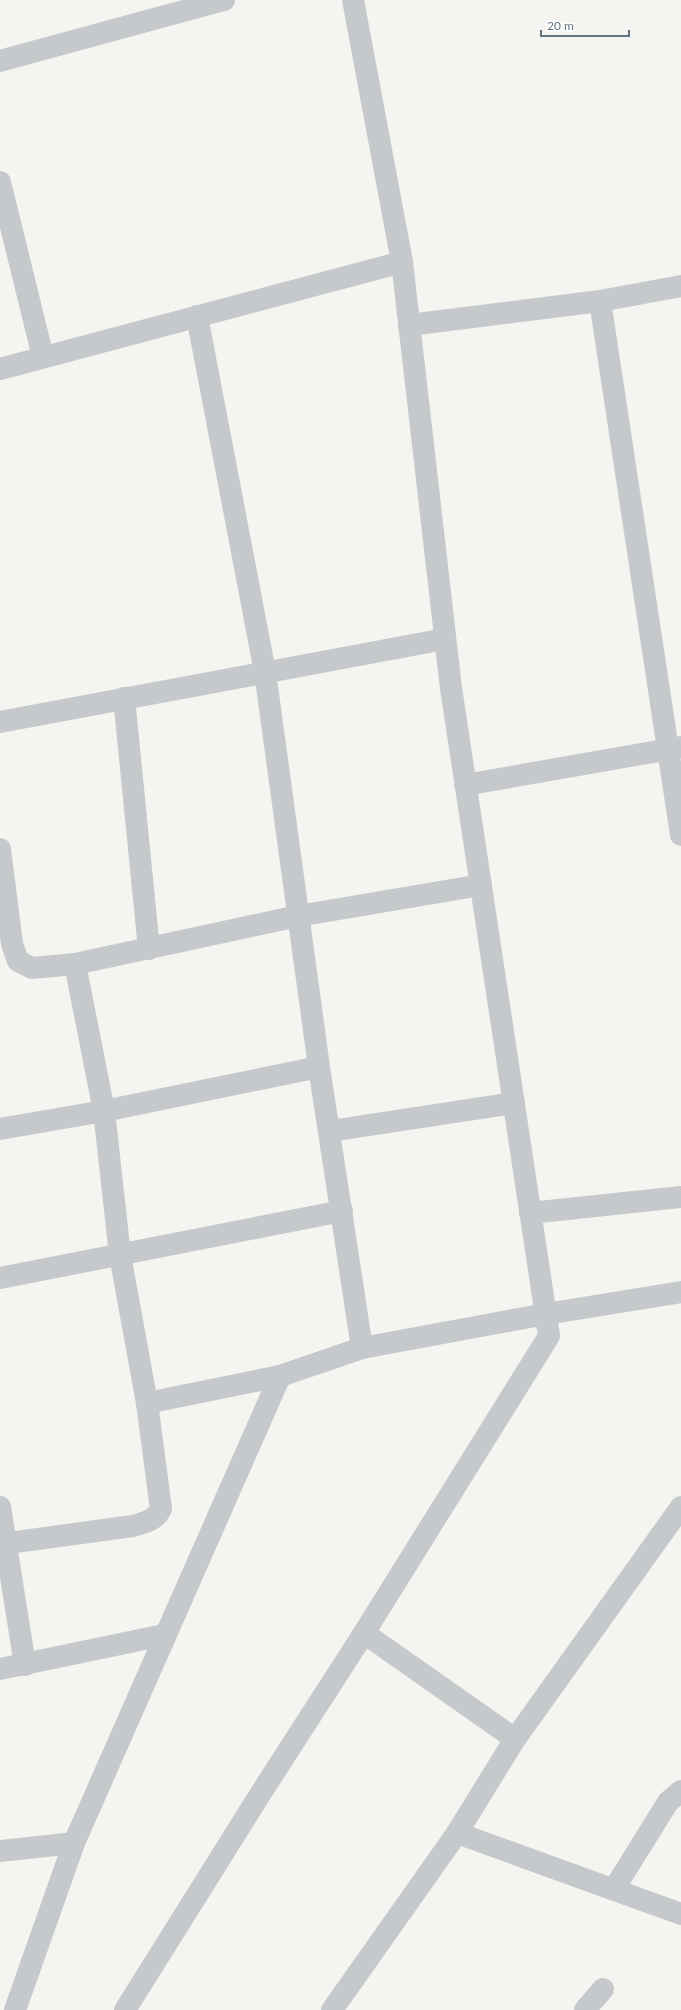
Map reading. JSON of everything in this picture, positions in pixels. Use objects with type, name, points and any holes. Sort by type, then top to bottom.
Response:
[{"type":"street","points":[[0,61],[224,0]]},
{"type":"street","points":[[125,2010],[259,1796],[364,1633],[549,1336],[465,785],[445,639],[402,262],[353,0]]},
{"type":"street","points":[[0,182],[43,357]]},
{"type":"street","points":[[0,369],[402,262]]},
{"type":"street","points":[[409,325],[600,301],[681,286]]},
{"type":"street","points":[[600,301],[675,748],[681,835]]},
{"type":"street","points":[[197,316],[265,672],[319,1067],[362,1348]]},
{"type":"street","points":[[0,722],[445,639]]},
{"type":"street","points":[[124,698],[149,949]]},
{"type":"street","points":[[465,785],[675,748]]},
{"type":"street","points":[[0,849],[12,944],[18,961],[32,968],[75,964],[298,916],[480,885]]},
{"type":"street","points":[[3,1543],[132,1526],[151,1520],[158,1515],[161,1508],[147,1403],[120,1254],[104,1110],[75,964]]},
{"type":"street","points":[[0,1129],[319,1067]]},
{"type":"street","points":[[330,1131],[514,1103]]},
{"type":"street","points":[[530,1214],[681,1197]]},
{"type":"street","points":[[0,1278],[342,1210]]},
{"type":"street","points":[[147,1403],[280,1376],[362,1348],[546,1314],[681,1292]]},
{"type":"street","points":[[15,2010],[74,1843],[164,1635],[280,1376]]},
{"type":"street","points":[[332,2010],[456,1833],[515,1739],[681,1507]]},
{"type":"street","points":[[0,1508],[3,1543],[25,1665]]},
{"type":"street","points":[[364,1633],[515,1739]]},
{"type":"street","points":[[0,1670],[164,1635]]},
{"type":"street","points":[[614,1889],[668,1802],[681,1791]]},
{"type":"street","points":[[456,1833],[681,1914]]},
{"type":"street","points":[[0,1851],[74,1843]]},
{"type":"street","points":[[585,2010],[603,1989]]}]
